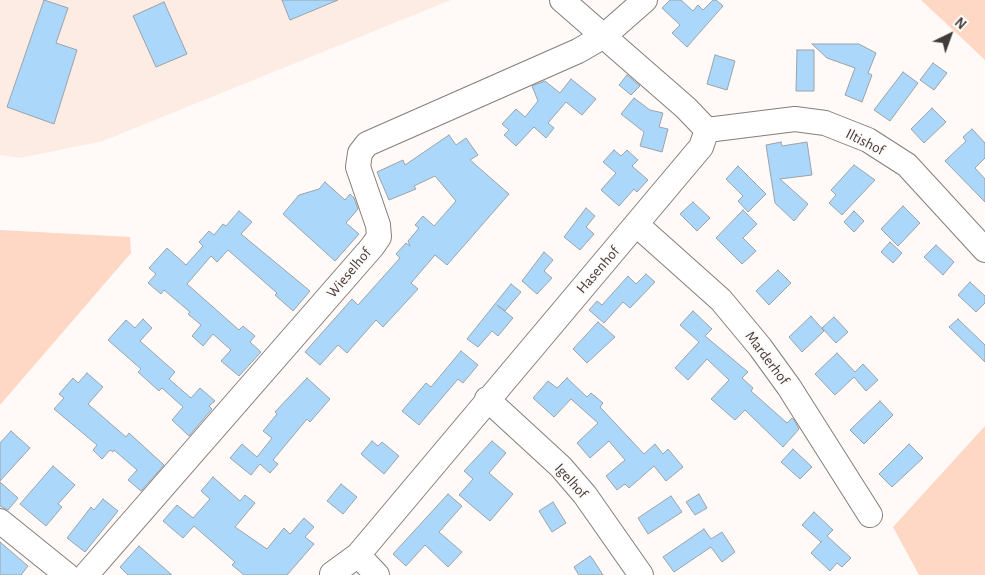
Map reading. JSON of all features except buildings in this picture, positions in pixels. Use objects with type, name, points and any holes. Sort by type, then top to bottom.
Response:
[{"type":"street","points":[[562,0],[679,102],[707,130]]},
{"type":"street","name":"Wieselhof","points":[[86,575],[379,237],[378,226],[358,167],[360,154],[367,144],[578,51],[604,36],[646,0]]},
{"type":"street","name":"Iltishof","points":[[707,130],[796,119],[825,123],[868,140],[907,166],[985,250]]},
{"type":"street","name":"Hasenhof","points":[[332,574],[358,555],[487,399],[688,165],[701,147],[707,130]]},
{"type":"street","name":"Marderhof","points":[[637,225],[720,300],[760,347],[789,387],[870,515]]},
{"type":"street","name":"Igelhof","points":[[487,399],[561,467],[590,502],[641,575]]},
{"type":"street","points":[[0,521],[67,575]]},
{"type":"street","points":[[358,555],[377,575]]},
{"type":"shaded area","points":[[0,0],[451,0],[103,141],[20,158],[0,155]]},
{"type":"shaded area","points":[[921,0],[985,0],[985,60]]},
{"type":"shaded area","points":[[0,230],[130,237],[131,253],[0,405]]},
{"type":"shaded area","points":[[985,426],[985,575],[919,575],[893,527]]}]
